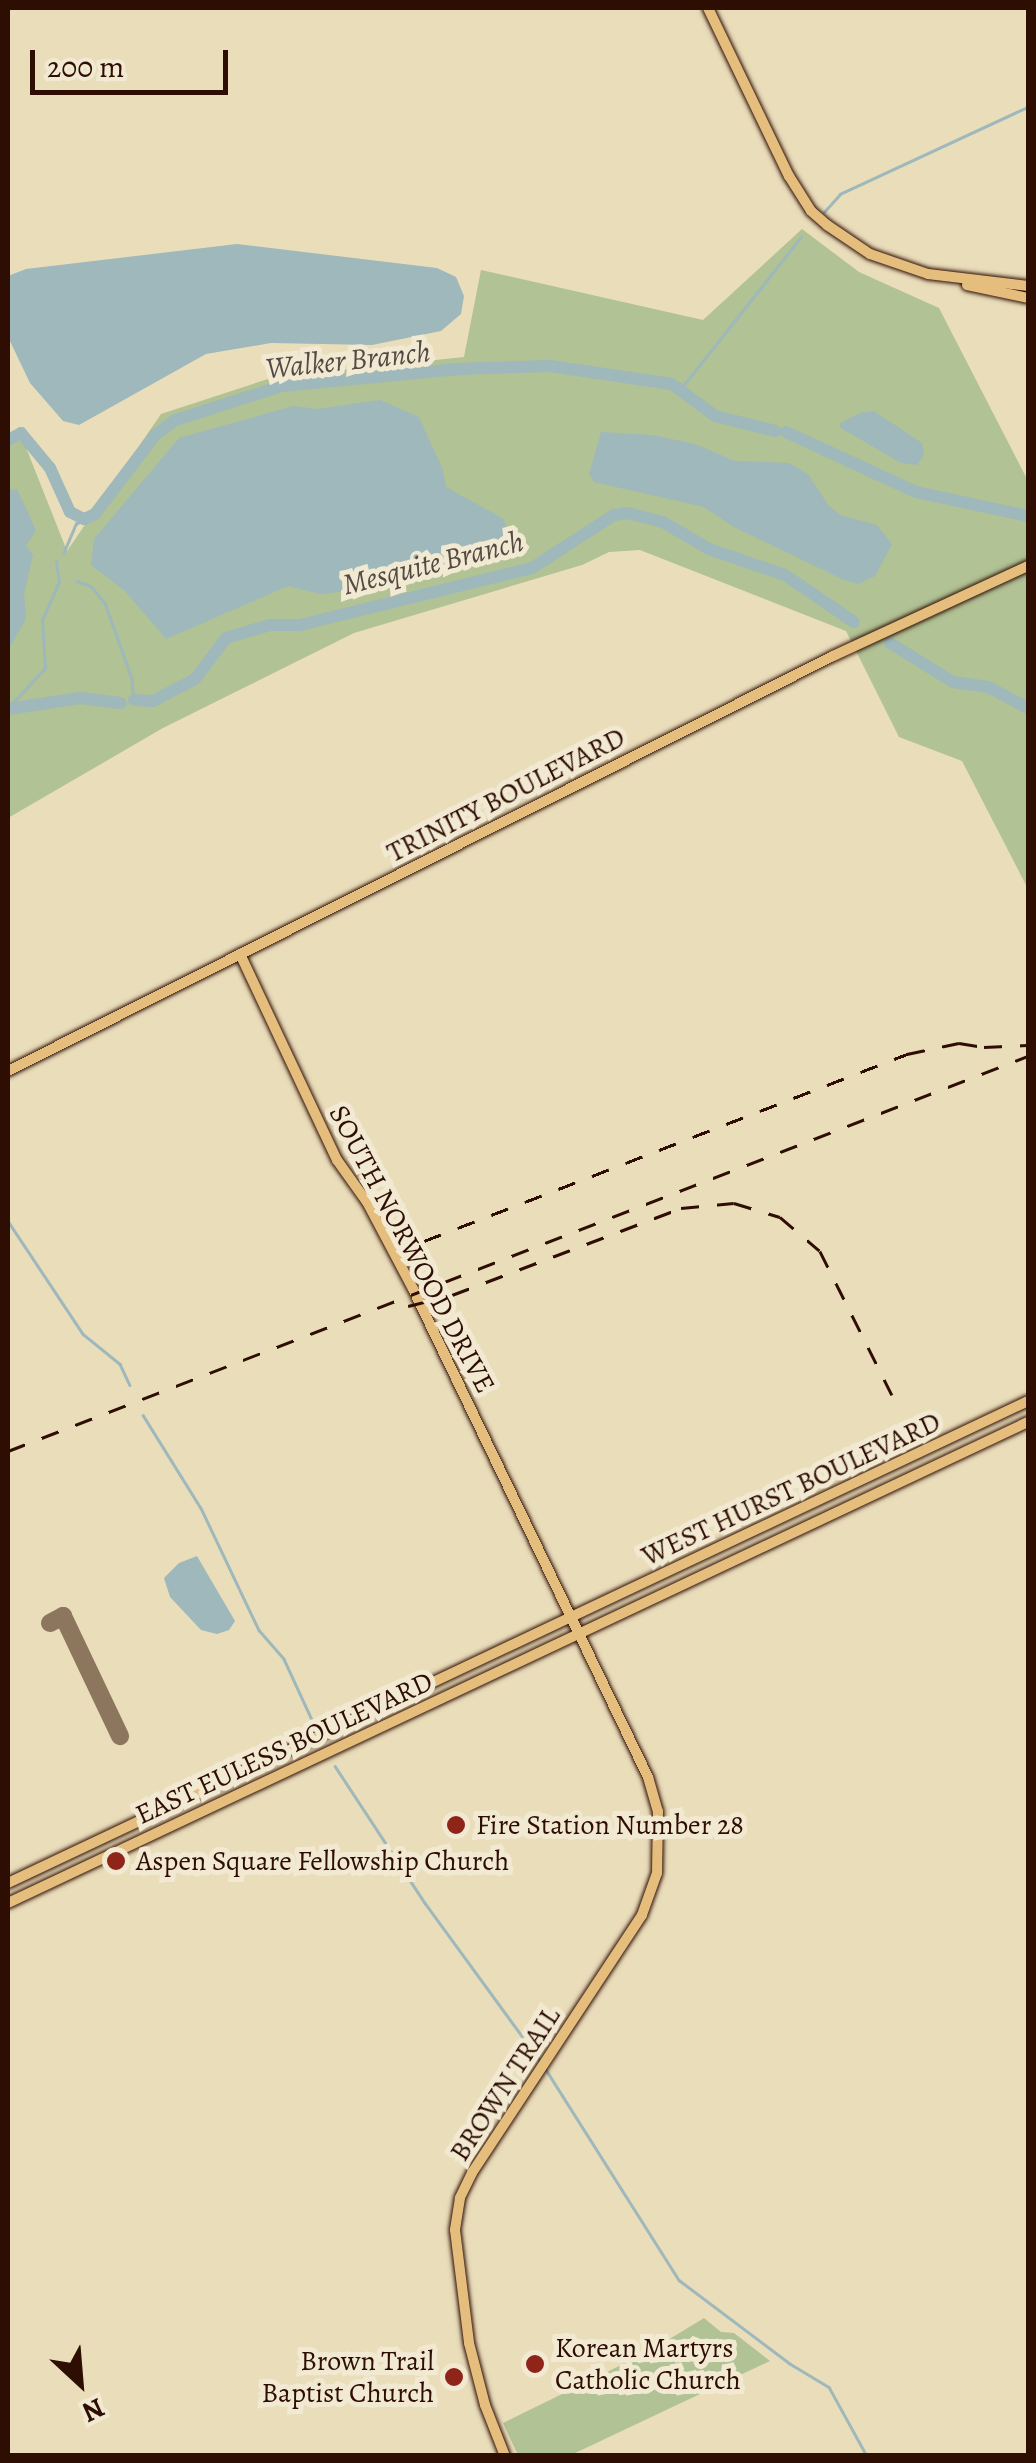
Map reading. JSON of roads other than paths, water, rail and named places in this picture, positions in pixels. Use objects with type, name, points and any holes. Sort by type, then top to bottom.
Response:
[{"type":"main road","points":[[708,8],[789,176],[811,211],[857,248],[928,274],[1028,298]]},
{"type":"main road","points":[[928,274],[1028,286]]},
{"type":"main road","name":"TRINITY BOULEVARD","points":[[8,1072],[832,656],[1028,566]]},
{"type":"main road","name":"SOUTH NORWOOD DRIVE","points":[[240,954],[337,1160],[392,1248],[648,1778],[658,1811]]},
{"type":"main road","name":"WEST HURST BOULEVARD","points":[[572,1618],[1028,1401]]},
{"type":"main road","name":"WEST HURST BOULEVARD","points":[[580,1635],[1028,1422]]},
{"type":"main road","name":"EAST EULESS BOULEVARD","points":[[8,1883],[572,1618]]},
{"type":"main road","name":"EAST EULESS BOULEVARD","points":[[8,1903],[580,1635]]},
{"type":"main road","name":"BROWN TRAIL","points":[[505,2456],[472,2358],[455,2230],[460,2198],[472,2173],[642,1915],[657,1872],[658,1811]]},
{"type":"water","points":[[237,244],[437,268],[456,277],[464,296],[461,314],[441,331],[372,345],[271,343],[206,354],[79,425],[63,421],[30,383],[8,337],[8,276],[26,269]]},
{"type":"water","points":[[380,400],[419,417],[443,470],[446,487],[504,519],[511,551],[393,586],[320,594],[288,586],[166,639],[125,591],[91,565],[94,539],[179,438],[293,406],[317,409]]},
{"type":"water","points":[[874,411],[922,443],[924,455],[917,465],[901,463],[839,424]]},
{"type":"water","points":[[601,432],[652,435],[695,444],[735,461],[789,463],[808,474],[828,505],[840,515],[877,525],[892,544],[875,576],[858,584],[844,580],[732,526],[704,507],[594,482],[589,474]]},
{"type":"water","points":[[17,489],[36,530],[26,546],[33,555],[24,594],[26,618],[8,651],[8,490]]},
{"type":"water","points":[[197,1556],[235,1621],[229,1630],[217,1634],[201,1630],[170,1597],[164,1578],[179,1563]]},
{"type":"waterway","points":[[824,212],[840,194],[1027,107]]},
{"type":"waterway","points":[[679,391],[801,237]]},
{"type":"waterway","name":"Walker Branch","points":[[8,440],[21,433],[50,468],[70,512],[84,519],[95,514],[155,435],[176,420],[282,386],[458,369],[550,366],[672,384],[715,416],[775,431]]},
{"type":"waterway","name":"Walker Branch","points":[[786,432],[916,492],[1028,516]]},
{"type":"waterway","name":"Mesquite Branch","points":[[134,700],[153,701],[195,679],[226,638],[270,625],[300,625],[532,568],[614,515],[627,513],[663,522],[709,549],[785,575],[854,622]]},
{"type":"waterway","points":[[63,554],[76,524],[84,519]]},
{"type":"waterway","points":[[8,708],[45,668],[42,620],[59,582],[56,561]]},
{"type":"waterway","points":[[77,581],[91,586],[105,603],[132,679],[134,700]]},
{"type":"waterway","name":"Mesquite Branch","points":[[890,643],[953,682],[988,687],[1028,708]]},
{"type":"waterway","name":"Mesquite Branch","points":[[8,709],[80,698],[121,703]]},
{"type":"waterway","points":[[8,1221],[83,1334],[120,1364],[130,1385]]},
{"type":"waterway","points":[[143,1415],[201,1508],[259,1630],[284,1659],[313,1722]]},
{"type":"waterway","points":[[335,1766],[425,1903],[541,2062]]},
{"type":"waterway","points":[[545,2068],[679,2280],[789,2363],[829,2387],[867,2456]]},
{"type":"railway","points":[[424,1241],[907,1054],[959,1043],[984,1047],[1028,1045]]},
{"type":"railway","points":[[8,1451],[1028,1056]]},
{"type":"railway","points":[[408,1306],[452,1295],[681,1208],[734,1203],[780,1217],[820,1251],[892,1395]]},
{"type":"place","name":"Fire Station Number 28","points":[[456,1825]]},
{"type":"place","name":"Aspen Square Fellowship Church","points":[[116,1861]]},
{"type":"place","name":"Korean Martyrs Catholic Church","points":[[535,2364]]},
{"type":"place","name":"Brown Trail Baptist Church","points":[[454,2377]]}]
